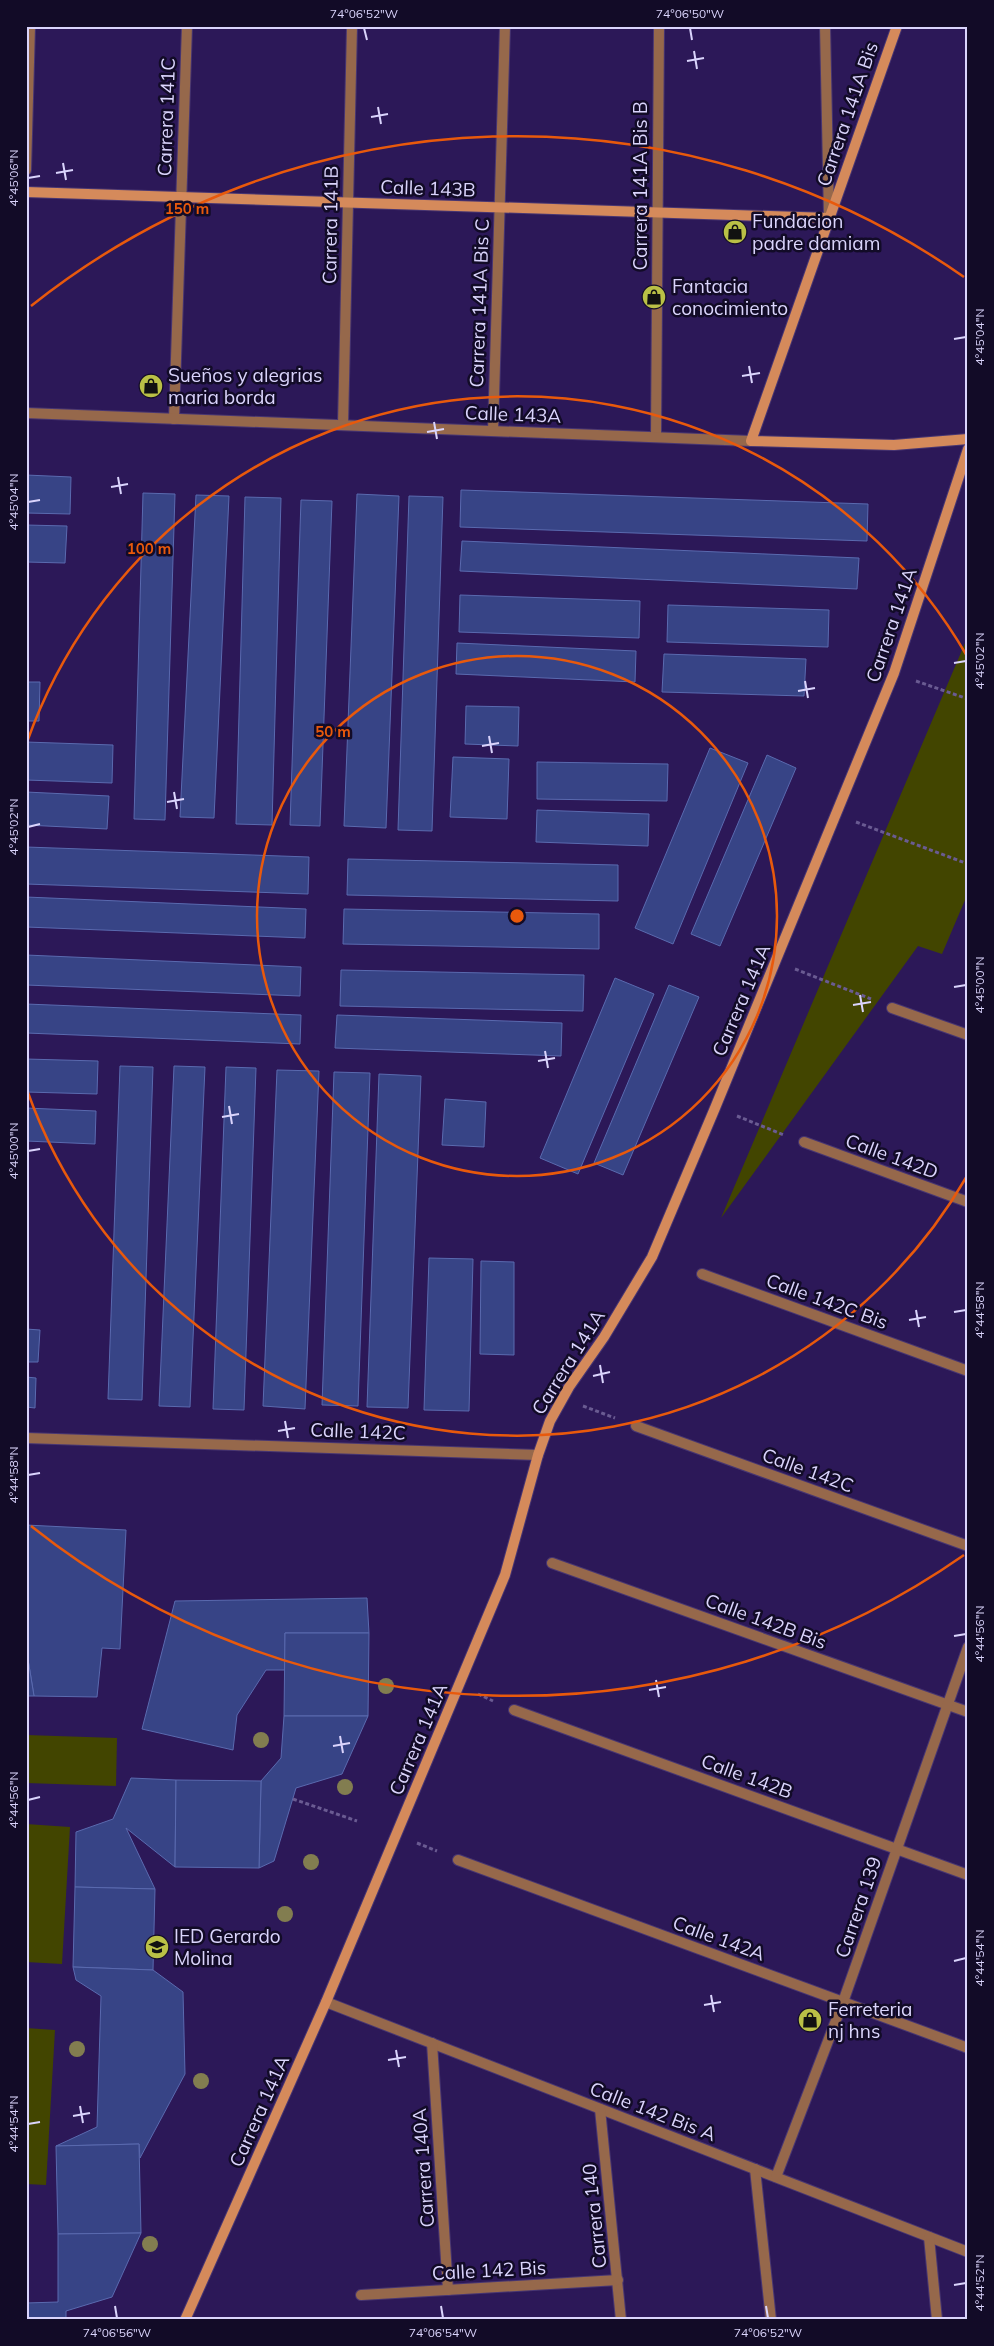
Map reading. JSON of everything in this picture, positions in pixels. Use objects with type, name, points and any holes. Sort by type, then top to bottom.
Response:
[{"type":"street","points":[[26,170],[30,26]]},
{"type":"street","name":"Carrera 141C","points":[[174,418],[187,26]]},
{"type":"street","name":"Carrera 141B","points":[[343,425],[352,26]]},
{"type":"street","name":"Carrera 141A Bis C","points":[[492,431],[505,26]]},
{"type":"street","name":"Carrera 141A Bis B","points":[[656,437],[659,26]]},
{"type":"street","points":[[826,26],[829,218]]},
{"type":"street","name":"Carrera 141A Bis","points":[[751,440],[897,26]]},
{"type":"street","name":"Calle 143B","points":[[26,192],[829,218]]},
{"type":"street","name":"Calle 143A","points":[[26,413],[894,445],[968,439]]},
{"type":"street","name":"Carrera 141A","points":[[185,2320],[326,2002],[459,1686],[511,1557],[538,1455],[550,1421],[652,1257],[715,1108],[894,674],[968,449]]},
{"type":"street","points":[[892,1008],[968,1035]]},
{"type":"street","name":"Calle 142D","points":[[804,1142],[968,1202]]},
{"type":"street","name":"Calle 142C Bis","points":[[702,1274],[968,1371]]},
{"type":"street","name":"Calle 142C","points":[[636,1426],[968,1546]]},
{"type":"street","name":"Calle 142C","points":[[26,1438],[538,1455]]},
{"type":"street","name":"Calle 142B Bis","points":[[552,1563],[968,1712]]},
{"type":"street","name":"Carrera 139","points":[[776,2177],[843,2002],[968,1647]]},
{"type":"street","name":"Calle 142B","points":[[514,1710],[968,1875]]},
{"type":"street","name":"Calle 142A","points":[[458,1860],[968,2048]]},
{"type":"street","name":"Calle 142 Bis A","points":[[326,2002],[968,2252]]},
{"type":"street","name":"Carrera 140A","points":[[432,2043],[448,2290]]},
{"type":"street","name":"Carrera 140","points":[[600,2109],[622,2320]]},
{"type":"street","points":[[755,2169],[771,2320]]},
{"type":"street","points":[[929,2237],[937,2320]]},
{"type":"street","name":"Calle 142 Bis","points":[[361,2295],[618,2280]]},
{"type":"path","points":[[894,674],[968,699]]},
{"type":"path","points":[[837,815],[968,864]]},
{"type":"path","points":[[776,961],[892,1008]]},
{"type":"path","points":[[715,1108],[804,1142]]},
{"type":"path","points":[[562,1399],[636,1426]]},
{"type":"path","points":[[459,1686],[514,1710]]},
{"type":"path","points":[[293,1799],[357,1822]]},
{"type":"path","points":[[397,1835],[458,1860]]},
{"type":"shaded area","points":[[968,636],[968,893],[942,954],[918,946],[721,1218]]},
{"type":"shaded area","points":[[26,1735],[117,1738],[116,1786],[26,1783]]},
{"type":"shaded area","points":[[26,1824],[70,1827],[62,1964],[26,1962]]},
{"type":"shaded area","points":[[26,2028],[55,2030],[46,2185],[26,2184]]},
{"type":"building","points":[[26,475],[71,477],[70,514],[26,513]]},
{"type":"building","points":[[461,490],[868,504],[867,541],[460,527]]},
{"type":"building","points":[[143,493],[175,494],[165,820],[134,819]]},
{"type":"building","points":[[357,494],[399,496],[386,828],[344,826]]},
{"type":"building","points":[[196,495],[229,496],[214,818],[180,817]]},
{"type":"building","points":[[409,496],[443,497],[432,831],[398,830]]},
{"type":"building","points":[[245,497],[281,498],[272,825],[236,824]]},
{"type":"building","points":[[301,500],[332,501],[320,826],[290,825]]},
{"type":"building","points":[[26,525],[67,526],[65,563],[26,562]]},
{"type":"building","points":[[462,541],[859,558],[857,589],[460,571]]},
{"type":"building","points":[[460,595],[640,601],[639,638],[459,632]]},
{"type":"building","points":[[668,605],[829,610],[828,647],[667,642]]},
{"type":"building","points":[[457,643],[636,651],[635,682],[456,674]]},
{"type":"building","points":[[664,654],[806,659],[804,696],[662,692]]},
{"type":"building","points":[[26,682],[40,682],[39,721],[26,721]]},
{"type":"building","points":[[466,706],[519,707],[518,746],[465,744]]},
{"type":"building","points":[[26,742],[113,745],[112,783],[26,780]]},
{"type":"building","points":[[710,748],[748,763],[673,944],[635,928]]},
{"type":"building","points":[[767,755],[796,768],[720,946],[691,934]]},
{"type":"building","points":[[453,757],[509,759],[507,819],[450,817]]},
{"type":"building","points":[[537,762],[668,764],[667,801],[537,799]]},
{"type":"building","points":[[26,792],[109,796],[107,829],[26,825]]},
{"type":"building","points":[[537,810],[649,814],[648,846],[536,842]]},
{"type":"building","points":[[26,847],[309,857],[308,894],[26,884]]},
{"type":"building","points":[[348,859],[618,865],[618,901],[347,895]]},
{"type":"building","points":[[26,897],[306,909],[305,938],[26,927]]},
{"type":"building","points":[[344,909],[599,914],[599,949],[343,944]]},
{"type":"building","points":[[26,955],[301,967],[300,996],[26,985]]},
{"type":"building","points":[[341,970],[584,975],[583,1011],[340,1006]]},
{"type":"building","points":[[615,978],[654,994],[578,1174],[540,1158]]},
{"type":"building","points":[[669,985],[699,997],[623,1175],[594,1163]]},
{"type":"building","points":[[26,1004],[301,1015],[300,1044],[26,1033]]},
{"type":"building","points":[[337,1015],[562,1023],[561,1056],[335,1048]]},
{"type":"building","points":[[26,1059],[98,1061],[97,1094],[26,1092]]},
{"type":"building","points":[[120,1066],[153,1067],[142,1400],[108,1399]]},
{"type":"building","points":[[174,1066],[205,1067],[190,1407],[159,1406]]},
{"type":"building","points":[[226,1067],[256,1068],[244,1410],[213,1409]]},
{"type":"building","points":[[277,1070],[319,1071],[305,1409],[263,1406]]},
{"type":"building","points":[[334,1072],[370,1073],[358,1406],[322,1405]]},
{"type":"building","points":[[379,1074],[421,1076],[408,1408],[367,1407]]},
{"type":"building","points":[[445,1099],[486,1102],[484,1147],[442,1145]]},
{"type":"building","points":[[26,1108],[96,1111],[95,1144],[26,1141]]},
{"type":"building","points":[[429,1258],[473,1259],[469,1411],[424,1410]]},
{"type":"building","points":[[481,1261],[514,1262],[514,1355],[480,1354]]},
{"type":"building","points":[[26,1329],[40,1330],[38,1362],[26,1362]]},
{"type":"building","points":[[26,1377],[36,1378],[35,1408],[26,1407]]},
{"type":"building","points":[[26,1525],[126,1530],[120,1649],[102,1648],[97,1697],[34,1696],[26,1647]]},
{"type":"building","points":[[367,1598],[369,1633],[285,1633],[285,1670],[266,1670],[237,1715],[233,1750],[142,1729],[175,1601]]},
{"type":"building","points":[[285,1633],[369,1633],[368,1716],[284,1716]]},
{"type":"building","points":[[26,1647],[34,1696],[26,1696]]},
{"type":"building","points":[[284,1716],[368,1716],[342,1774],[296,1788],[274,1861],[259,1868],[261,1781],[281,1758]]},
{"type":"building","points":[[131,1778],[176,1780],[175,1867],[126,1828],[155,1889],[75,1887],[76,1832],[113,1819]]},
{"type":"building","points":[[176,1780],[261,1781],[259,1868],[175,1867]]},
{"type":"building","points":[[75,1887],[155,1889],[153,1970],[73,1967]]},
{"type":"building","points":[[73,1967],[153,1970],[183,1992],[185,2074],[140,2158],[139,2144],[56,2146],[97,2127],[101,1996],[76,1980]]},
{"type":"building","points":[[139,2144],[141,2233],[58,2234],[56,2146]]},
{"type":"building","points":[[141,2233],[112,2297],[66,2311],[66,2320],[26,2320],[26,2303],[58,2302],[58,2234]]},
{"type":"place","name":"Fundacion padre damiam","points":[[735,232]]},
{"type":"place","name":"Fantacia conocimiento","points":[[654,297]]},
{"type":"place","name":"Sueños y alegrias maria borda","points":[[151,386]]},
{"type":"place","name":"IED Gerardo Molina","points":[[157,1947]]},
{"type":"place","name":"Ferreteria nj hns","points":[[810,2020]]}]
